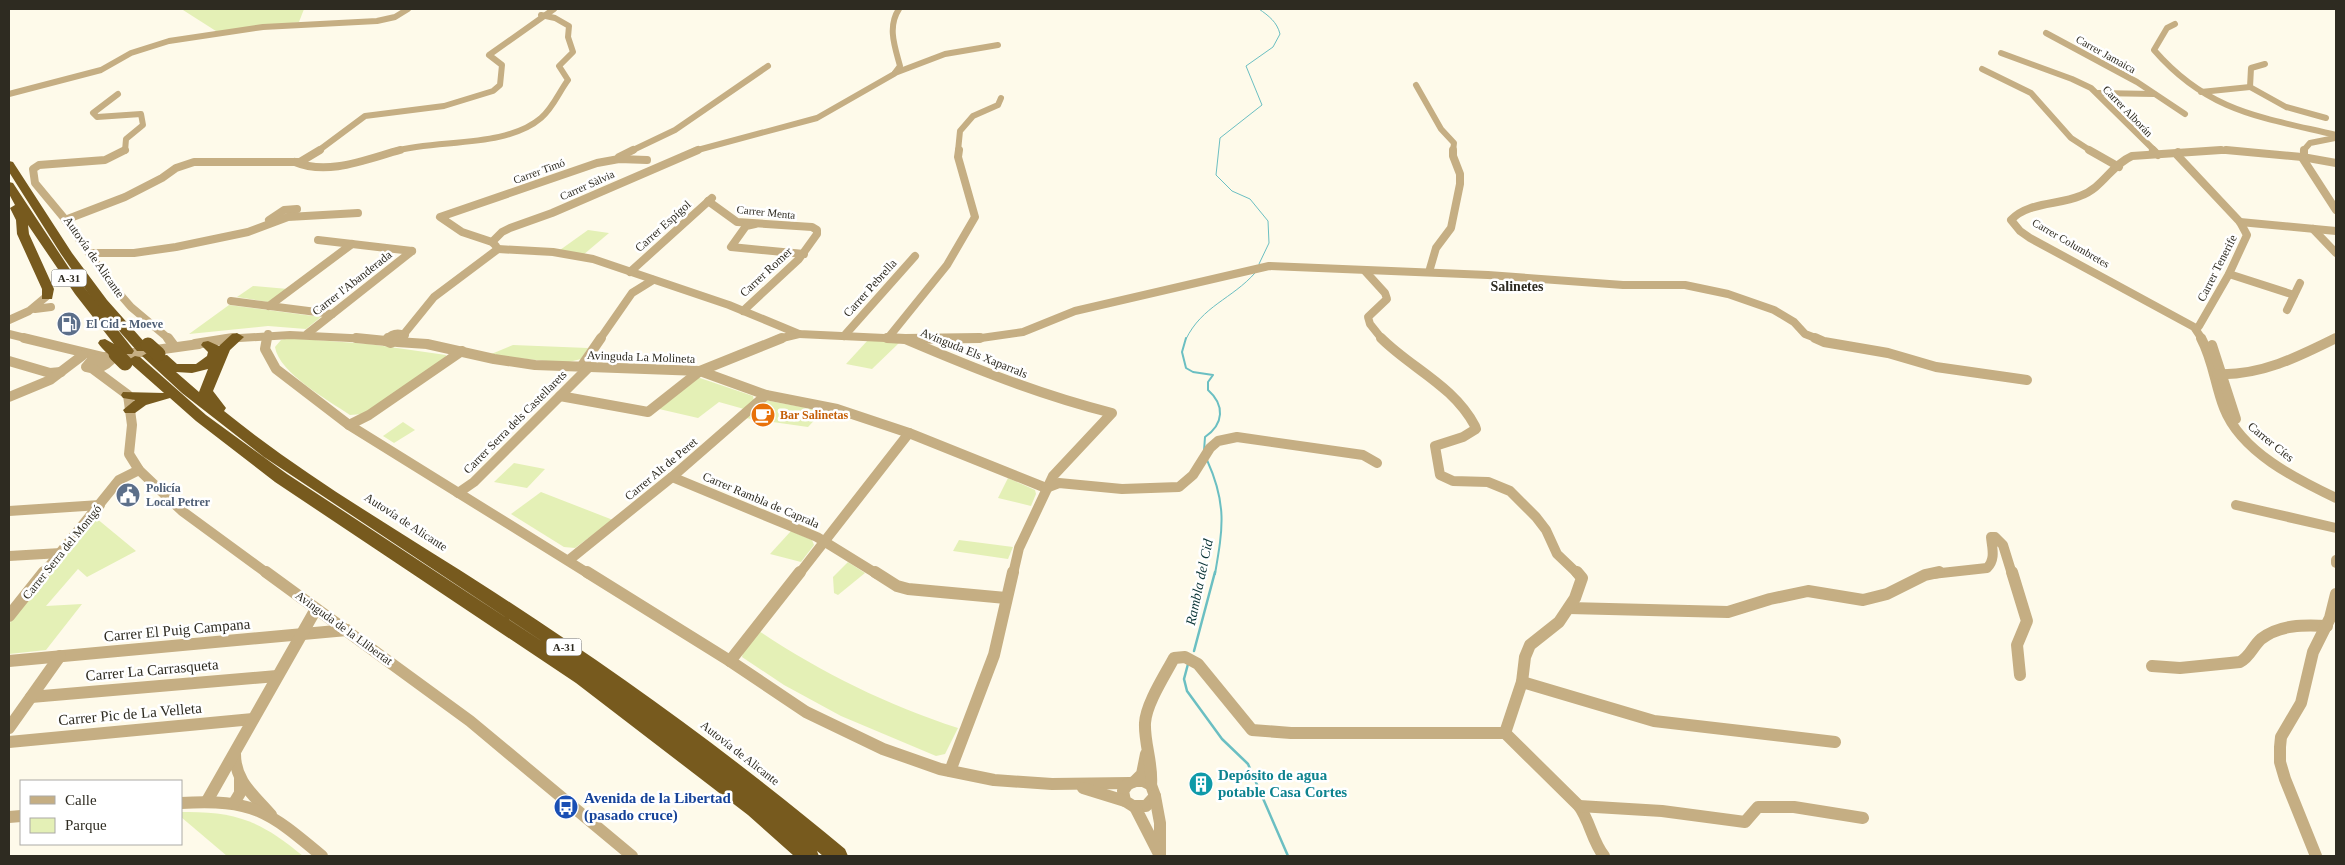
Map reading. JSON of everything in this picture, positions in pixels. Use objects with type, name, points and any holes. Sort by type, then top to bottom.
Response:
[{"type":"highway","name":"Autovía de Alicante","points":[[9,164],[67,254],[102,303],[126,354],[227,420],[288,467],[605,675],[720,759],[838,856]]},
{"type":"highway","name":"Autovía de Alicante","points":[[9,185],[50,252],[85,302],[126,354],[201,418],[281,478],[583,678],[755,809],[809,856]]},
{"type":"highway","points":[[18,199],[15,205],[22,220],[23,234],[48,289],[49,302]]},
{"type":"highway","points":[[210,348],[224,348],[243,336]]},
{"type":"highway","points":[[126,354],[189,370],[211,362],[214,358],[210,348]]},
{"type":"highway","points":[[210,348],[206,391],[227,420]]},
{"type":"highway","points":[[126,354],[159,397],[188,415],[201,418]]},
{"type":"highway","points":[[128,394],[159,397]]},
{"type":"highway","points":[[130,410],[141,402],[159,397]]},
{"type":"street","points":[[9,94],[101,70],[131,53],[157,44],[263,27],[377,21],[395,17],[408,9]]},
{"type":"street","points":[[65,220],[140,191],[182,165],[194,162],[295,162],[307,159],[365,116],[444,106],[493,91],[500,85],[502,65],[490,55],[500,44],[530,27],[541,15],[554,9]]},
{"type":"street","points":[[894,74],[900,66],[893,30],[896,12],[899,9]]},
{"type":"street","points":[[295,162],[307,168],[346,165],[419,146],[503,136],[534,124],[559,96],[562,86],[568,80],[559,66],[574,52],[568,37],[569,26],[555,18],[541,15]]},
{"type":"street","points":[[2175,24],[2167,28],[2154,50],[2182,80],[2200,92],[2254,117],[2336,136]]},
{"type":"street","name":"Carrer Jamaica","points":[[2046,33],[2155,94],[2185,114]]},
{"type":"street","name":"Carrer Sàlvia","points":[[397,337],[448,285],[495,246],[502,232],[510,228],[552,213],[695,151],[817,118],[894,74],[933,56],[968,48],[998,46]]},
{"type":"street","name":"Carrer Alborán","points":[[2001,53],[2054,73],[2078,79],[2098,92],[2157,154]]},
{"type":"street","points":[[2250,88],[2252,80],[2251,68],[2265,64]]},
{"type":"street","points":[[611,160],[676,130],[768,66]]},
{"type":"street","points":[[1982,69],[2031,93],[2072,138],[2118,167]]},
{"type":"street","points":[[1416,85],[1441,129],[1454,142],[1454,161],[1460,174],[1451,228],[1432,254],[1429,272]]},
{"type":"street","points":[[2200,92],[2250,88],[2288,109],[2326,118]]},
{"type":"street","name":"Carrer Jamaica","points":[[2098,92],[2155,94]]},
{"type":"street","points":[[118,94],[93,113],[98,117],[141,114],[143,125],[126,139],[125,152],[102,162],[47,163],[33,169],[35,183],[131,307],[171,341],[174,346]]},
{"type":"street","points":[[888,338],[950,262],[966,238],[975,217],[958,157],[960,131],[973,116],[998,105],[1001,98]]},
{"type":"street","points":[[2336,136],[2310,143],[2303,152],[2336,210]]},
{"type":"street","name":"Carrer Tenerife","points":[[2177,153],[2240,222],[2247,235],[2228,274],[2196,326]]},
{"type":"street","name":"Carrer Columbretes","points":[[2196,326],[2034,236],[2018,222],[2019,218],[2095,195],[2118,167],[2130,160],[2157,154],[2226,153],[2305,158],[2336,164]]},
{"type":"street","points":[[2305,158],[2336,203]]},
{"type":"street","name":"Carrer Timó","points":[[441,215],[486,202],[572,170],[611,160],[647,160]]},
{"type":"street","name":"Carrer Espígol","points":[[630,272],[711,201]]},
{"type":"street","name":"Carrer Menta","points":[[711,201],[730,219],[745,224],[757,223],[812,227]]},
{"type":"street","points":[[241,233],[266,222],[284,210],[296,209]]},
{"type":"street","name":"Carrer Menta","points":[[700,210],[722,212]]},
{"type":"street","points":[[89,253],[146,252],[241,233],[288,217],[358,213]]},
{"type":"street","name":"Avinguda Els Xaparrals","points":[[441,215],[462,232],[495,246],[571,254],[743,311],[799,334],[905,339],[1005,381],[1067,402],[1112,413],[1085,443],[1069,457],[1046,488]]},
{"type":"street","points":[[2240,222],[2336,230]]},
{"type":"street","points":[[745,224],[731,245],[733,249],[804,254]]},
{"type":"street","name":"Carrer Romer","points":[[743,311],[804,254],[817,234],[816,230],[812,227]]},
{"type":"street","points":[[2314,229],[2336,253]]},
{"type":"street","points":[[318,240],[352,244]]},
{"type":"street","points":[[269,306],[352,244]]},
{"type":"street","name":"Carrer l'Abanderada","points":[[307,334],[412,251],[352,244]]},
{"type":"street","name":"Carrer Pebrella","points":[[844,336],[915,256]]},
{"type":"street","points":[[905,339],[974,339],[1023,332],[1075,311],[1269,266],[1429,272],[1623,285],[1685,285],[1750,300],[1774,310],[1794,322],[1805,334],[1824,342],[1888,353],[1936,367],[2027,380]]},
{"type":"street","points":[[1365,271],[1385,293],[1387,299],[1368,317],[1370,329],[1397,354],[1432,377],[1475,426],[1476,429],[1470,435],[1435,446],[1440,475],[1464,482],[1484,481],[1497,484],[1529,510],[1544,528],[1557,554],[1582,578],[1569,608],[1559,622],[1530,645],[1524,657],[1522,682],[1504,733]]},
{"type":"street","points":[[2228,274],[2294,295]]},
{"type":"street","name":"Carrer Serra dels Castellarets","points":[[458,493],[474,482],[560,396],[585,367],[632,293],[653,280]]},
{"type":"street","points":[[2287,310],[2300,283]]},
{"type":"street","points":[[231,300],[332,314]]},
{"type":"street","points":[[9,325],[13,318],[49,302]]},
{"type":"street","name":"Carrer Cíes","points":[[2196,326],[2219,375],[2232,411],[2245,433],[2296,472],[2336,494]]},
{"type":"street","name":"Avinguda La Molineta","points":[[267,340],[289,333],[358,338],[397,337],[494,359],[535,365],[700,372],[766,395],[837,408],[909,433],[1046,488]]},
{"type":"street","points":[[9,334],[85,360],[128,394]]},
{"type":"street","points":[[560,396],[648,412],[700,372],[779,339],[799,334]]},
{"type":"street","points":[[9,397],[28,391],[85,360],[174,346],[210,348],[243,336],[267,340],[269,358],[276,369],[349,425],[570,560],[730,661],[781,697],[832,726],[950,771],[975,777],[1063,784],[1144,781],[1153,791]]},
{"type":"street","points":[[9,343],[20,337]]},
{"type":"street","points":[[2219,375],[2245,374],[2263,369],[2336,338]]},
{"type":"street","points":[[349,425],[369,415],[462,351]]},
{"type":"street","points":[[105,376],[104,369],[126,354]]},
{"type":"street","points":[[9,362],[50,373],[62,372]]},
{"type":"street","name":"Carrer Cíes","points":[[2219,375],[2227,417],[2246,440],[2298,479],[2336,498]]},
{"type":"street","name":"Avinguda de la Llibertat","points":[[128,394],[132,425],[128,454],[139,470],[182,511],[470,721],[632,856]]},
{"type":"street","name":"Carrer Alt de Peret","points":[[570,560],[672,477],[766,395]]},
{"type":"street","points":[[730,661],[909,433]]},
{"type":"street","points":[[950,771],[994,655],[1018,548],[1046,488],[1059,483],[1122,489],[1179,487],[1193,476],[1207,453],[1218,441],[1237,437],[1363,455],[1377,463]]},
{"type":"street","name":"Carrer Serra del Montgó","points":[[9,616],[13,605],[61,553],[119,480],[139,470]]},
{"type":"street","name":"Carrer Rambla de Caprala","points":[[672,477],[817,537],[897,586],[908,589],[1006,598]]},
{"type":"street","points":[[9,511],[100,505]]},
{"type":"street","points":[[2236,506],[2336,528]]},
{"type":"street","points":[[1569,608],[1728,612],[1770,599],[1808,591],[1863,600],[1887,594],[1900,589],[1914,579],[1939,571],[1987,568],[1992,563],[1993,558],[1991,537],[1995,537],[2003,545],[2027,621],[2018,645],[2020,675]]},
{"type":"street","points":[[9,556],[61,553]]},
{"type":"street","points":[[2316,856],[2284,778],[2280,762],[2280,747],[2281,737],[2301,703],[2306,675],[2313,652],[2327,626],[2336,594]]},
{"type":"street","points":[[207,801],[316,609]]},
{"type":"street","points":[[2152,666],[2180,668],[2240,662],[2246,659],[2252,648],[2260,641],[2281,627],[2327,626]]},
{"type":"street","name":"Carrer El Puig Campana","points":[[9,661],[299,636],[347,630]]},
{"type":"street","points":[[9,728],[60,656]]},
{"type":"street","points":[[1160,856],[1160,823],[1153,791],[1145,722],[1163,677],[1174,658],[1185,657],[1198,664],[1252,730],[1291,733],[1504,733],[1579,806],[1589,820],[1592,840],[1604,856]]},
{"type":"street","name":"Carrer La Carrasqueta","points":[[31,697],[277,676]]},
{"type":"street","points":[[1522,682],[1654,721],[1835,742]]},
{"type":"street","name":"Carrer Pic de La Velleta","points":[[9,742],[253,719]]},
{"type":"street","points":[[1147,740],[1142,774],[1123,791],[1160,856]]},
{"type":"street","points":[[236,751],[235,769],[240,779],[272,816],[322,856]]},
{"type":"street","points":[[234,803],[240,793],[240,779]]},
{"type":"street","points":[[1063,784],[1130,804],[1148,805],[1153,791]]},
{"type":"street","points":[[182,803],[207,801],[234,803],[272,816]]},
{"type":"street","points":[[1579,806],[1662,811],[1745,822],[1758,807],[1794,807],[1863,818]]},
{"type":"green space","points":[[304,9],[299,22],[219,33],[183,10]]},
{"type":"green space","points":[[588,230],[609,233],[583,255],[560,250]]},
{"type":"green space","points":[[253,286],[288,289],[268,302],[237,297]]},
{"type":"green space","points":[[229,305],[321,317],[306,329],[268,326],[189,334]]},
{"type":"green space","points":[[288,338],[369,344],[446,355],[445,359],[363,414],[350,415],[306,385],[285,366],[278,357],[275,347],[281,340]]},
{"type":"green space","points":[[868,340],[899,343],[872,369],[846,364]]},
{"type":"green space","points":[[513,345],[588,348],[581,359],[565,363],[489,355]]},
{"type":"green space","points":[[697,377],[753,396],[754,401],[744,409],[719,402],[698,418],[659,409]]},
{"type":"green space","points":[[765,401],[823,411],[808,427],[745,418]]},
{"type":"green space","points":[[403,422],[415,430],[394,443],[383,436]]},
{"type":"green space","points":[[514,463],[545,469],[527,488],[494,482]]},
{"type":"green space","points":[[1008,478],[1035,490],[1036,494],[1031,506],[998,498]]},
{"type":"green space","points":[[541,492],[613,520],[575,548],[564,547],[511,514]]},
{"type":"green space","points":[[96,518],[136,551],[87,577],[78,569],[46,606],[82,604],[46,650],[9,654],[9,624]]},
{"type":"green space","points":[[791,531],[812,540],[814,545],[801,562],[770,554]]},
{"type":"green space","points":[[959,540],[1013,547],[1008,559],[953,551]]},
{"type":"green space","points":[[848,562],[865,573],[838,595],[834,593],[833,577]]},
{"type":"green space","points":[[759,631],[830,674],[906,709],[958,728],[945,754],[936,756],[841,716],[784,685],[742,657]]},
{"type":"green space","points":[[182,812],[217,814],[247,820],[274,834],[303,856],[227,856],[182,818]]},
{"type":"waterway","name":"Rambla del Cid","points":[[1259,9],[1272,20],[1280,34],[1273,47],[1246,66],[1262,105],[1220,138],[1216,175],[1232,191],[1250,199],[1268,221],[1269,243],[1259,264]]},
{"type":"waterway","name":"Rambla del Cid","points":[[1186,339],[1200,318],[1237,290],[1255,273]]},
{"type":"waterway","name":"Rambla del Cid","points":[[1186,338],[1182,352],[1186,368],[1193,372],[1213,375],[1208,382],[1208,390],[1214,396],[1220,408],[1219,420],[1216,426],[1205,437],[1204,451]]},
{"type":"waterway","name":"Rambla del Cid","points":[[1207,460],[1218,490],[1222,516],[1215,574]]},
{"type":"waterway","name":"Rambla del Cid","points":[[1194,651],[1215,572]]},
{"type":"waterway","name":"Rambla del Cid","points":[[1188,664],[1184,679],[1187,691],[1222,739],[1248,764],[1288,856]]},
{"type":"place","name":"El Cid - Moeve","points":[[69,324]]},
{"type":"place","name":"Bar Salinetas","points":[[763,415]]},
{"type":"place","name":"Policía Local Petrer","points":[[128,495]]},
{"type":"place","name":"Depósito de agua potable Casa Cortes","points":[[1201,784]]},
{"type":"place","name":"Avenida de la Libertad (pasado cruce)","points":[[566,807]]},
{"type":"district","name":"Salinetes","points":[[1517,286]]}]
